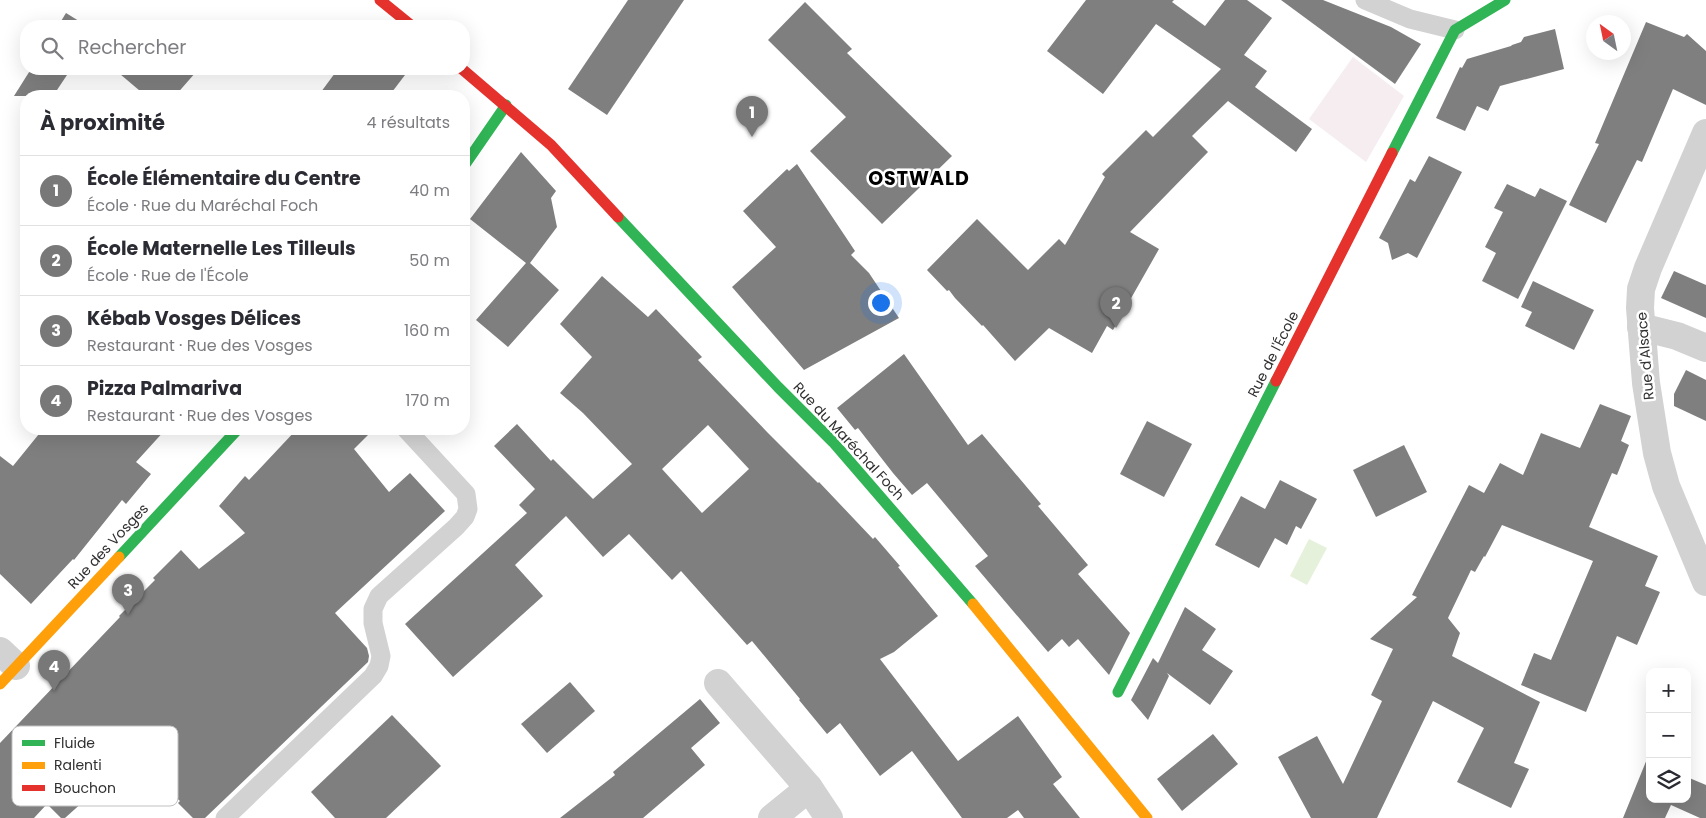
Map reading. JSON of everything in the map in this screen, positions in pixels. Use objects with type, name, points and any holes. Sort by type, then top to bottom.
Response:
[{"type":"street","points":[[380,0],[405,20]]},
{"type":"street","points":[[1455,30],[1505,0]]},
{"type":"street","name":"Rue de l'École","points":[[1118,692],[1455,30]]},
{"type":"street","name":"Rue du Maréchal Foch","points":[[469,75],[551,145],[778,387],[833,442],[961,589],[1147,818]]},
{"type":"street","points":[[470,157],[506,105]]},
{"type":"street","name":"Rue d'Alsace","points":[[1706,134],[1648,268],[1641,289],[1640,308],[1646,383],[1657,453],[1666,486],[1706,582]]},
{"type":"street","points":[[1641,326],[1677,336],[1706,348]]},
{"type":"street","name":"Rue des Vosges","points":[[5,667],[232,435]]},
{"type":"street","points":[[718,683],[809,788],[829,818]]},
{"type":"street","points":[[772,818],[809,788]]},
{"type":"lane","points":[[1365,0],[1410,19],[1455,30]]},
{"type":"lane","points":[[225,818],[372,676],[379,666],[381,656],[373,623],[373,609],[380,596],[465,517],[468,510],[466,494],[412,435]]},
{"type":"shaded area","points":[[1353,57],[1404,96],[1366,162],[1309,119]]},
{"type":"shaded area","points":[[1309,539],[1327,548],[1307,585],[1290,576]]},
{"type":"building","points":[[628,0],[684,0],[607,115],[568,89]]},
{"type":"building","points":[[1086,0],[1174,0],[1172,2],[1205,26],[1225,0],[1247,0],[1272,18],[1244,55],[1267,71],[1255,87],[1312,129],[1296,152],[1228,101],[1192,136],[1208,152],[1130,232],[1159,249],[1113,330],[1107,326],[1092,353],[1049,328],[1015,361],[983,325],[927,270],[977,219],[1028,270],[1059,239],[1065,245],[1105,177],[1102,174],[1146,130],[1153,137],[1221,69],[1156,24],[1103,94],[1047,51]]},
{"type":"building","points":[[1281,0],[1323,0],[1391,27],[1421,44],[1395,84]]},
{"type":"building","points":[[805,2],[852,49],[847,53],[952,156],[882,224],[810,151],[846,117],[768,40]]},
{"type":"building","points":[[66,13],[77,20],[62,20]]},
{"type":"building","points":[[1646,22],[1684,37],[1687,34],[1706,51],[1706,105],[1673,89],[1642,162],[1637,160],[1606,223],[1569,205],[1599,144],[1595,143]]},
{"type":"building","points":[[1555,29],[1564,69],[1500,86],[1488,111],[1477,106],[1465,131],[1436,118],[1460,67],[1462,68],[1467,59],[1511,46],[1521,42],[1524,37]]},
{"type":"building","points":[[27,75],[67,75],[57,90],[20,90],[20,96],[14,96]]},
{"type":"building","points":[[121,75],[193,75],[180,90],[139,90]]},
{"type":"building","points":[[334,75],[405,75],[394,90],[322,90]]},
{"type":"building","points":[[521,152],[556,191],[551,198],[557,227],[530,263],[559,290],[508,347],[476,320],[526,263],[470,219]]},
{"type":"building","points":[[1429,156],[1462,172],[1417,258],[1408,253],[1392,260],[1388,243],[1379,238],[1410,179],[1415,182]]},
{"type":"building","points":[[797,164],[855,251],[851,255],[869,273],[899,318],[804,370],[732,287],[776,247],[743,211],[787,169],[789,171]]},
{"type":"building","points":[[1507,184],[1535,197],[1540,188],[1567,201],[1518,299],[1482,281],[1496,253],[1485,247],[1503,212],[1494,208]]},
{"type":"building","points":[[1674,271],[1706,285],[1706,318],[1661,298]]},
{"type":"building","points":[[602,276],[648,317],[656,309],[702,357],[698,360],[768,433],[819,482],[873,539],[875,537],[938,616],[894,652],[880,659],[958,761],[1018,716],[1062,777],[1053,784],[1080,818],[1024,818],[1018,810],[1007,818],[962,818],[912,751],[880,776],[840,723],[827,734],[752,641],[747,645],[681,571],[672,580],[629,534],[603,557],[566,516],[515,565],[543,596],[453,677],[405,624],[527,513],[519,505],[535,489],[494,446],[517,424],[551,461],[553,459],[593,499],[632,464],[583,413],[560,393],[592,357],[560,324]],"holes":[[[708,425],[749,469],[702,513],[662,469]]]},
{"type":"building","points":[[1533,281],[1594,310],[1574,350],[1525,326],[1532,312],[1521,307]]},
{"type":"building","points":[[904,354],[968,445],[982,434],[1041,504],[1038,506],[1088,565],[1078,574],[1130,633],[1109,675],[1078,639],[1069,647],[1062,639],[1048,652],[975,566],[988,556],[927,483],[912,495],[858,428],[855,430],[837,408]]},
{"type":"building","points":[[1686,370],[1706,380],[1706,421],[1674,406],[1674,394]]},
{"type":"building","points":[[1600,404],[1631,416],[1621,441],[1629,445],[1617,475],[1612,473],[1589,527],[1658,556],[1645,586],[1660,592],[1637,645],[1617,636],[1586,712],[1521,685],[1534,653],[1551,660],[1593,561],[1502,525],[1475,572],[1471,570],[1448,618],[1460,633],[1452,656],[1540,702],[1514,763],[1529,769],[1511,808],[1457,782],[1484,728],[1433,701],[1377,818],[1311,818],[1278,757],[1317,736],[1343,784],[1382,701],[1371,695],[1393,649],[1370,639],[1417,597],[1412,595],[1469,485],[1484,493],[1500,463],[1523,475],[1541,433],[1580,448]]},
{"type":"building","points":[[1147,421],[1192,444],[1164,497],[1120,474]]},
{"type":"building","points":[[38,435],[161,435],[136,462],[151,474],[126,504],[122,500],[74,560],[31,604],[0,574],[0,456],[13,466]]},
{"type":"building","points":[[291,435],[368,435],[354,449],[389,492],[410,473],[445,511],[335,613],[367,648],[368,662],[205,818],[193,818],[178,803],[180,801],[178,799],[178,726],[16,726],[155,580],[153,578],[181,550],[199,569],[245,533],[219,506],[245,476],[249,480]]},
{"type":"building","points":[[1404,445],[1427,492],[1376,517],[1353,470]]},
{"type":"building","points":[[1280,480],[1317,499],[1301,529],[1296,526],[1287,545],[1275,538],[1259,568],[1215,545],[1241,496],[1265,509]]},
{"type":"building","points":[[1185,607],[1216,629],[1202,650],[1233,671],[1210,705],[1167,673],[1169,676],[1148,720],[1131,700],[1153,658],[1158,663]]},
{"type":"building","points":[[570,682],[595,711],[547,753],[521,724]]},
{"type":"building","points":[[700,699],[720,723],[691,748],[705,765],[643,818],[560,818],[615,775],[613,772]]},
{"type":"building","points":[[392,715],[441,766],[386,818],[335,818],[311,792]]},
{"type":"building","points":[[12,730],[12,806],[45,806],[34,818],[0,818],[0,743]]},
{"type":"building","points":[[1213,734],[1238,764],[1182,811],[1157,779]]},
{"type":"building","points":[[1646,761],[1646,803],[1691,803],[1691,779],[1706,785],[1706,818],[1700,818],[1671,805],[1665,818],[1623,818]]},
{"type":"building","points":[[49,806],[78,806],[65,818],[61,818]]},
{"type":"traffic: fast","points":[[1392,153],[1455,30],[1505,0]]},
{"type":"traffic: fast","points":[[470,157],[506,105]]},
{"type":"traffic: fast","points":[[618,217],[778,387],[833,442],[973,604]]},
{"type":"traffic: fast","points":[[1118,692],[1276,381]]},
{"type":"traffic: fast","points":[[119,557],[232,435]]},
{"type":"traffic: slow","points":[[0,684],[119,557]]},
{"type":"traffic: slow","points":[[973,604],[1147,818]]},
{"type":"traffic: jam","points":[[380,0],[405,20]]},
{"type":"traffic: jam","points":[[469,75],[551,145],[618,217]]},
{"type":"traffic: jam","points":[[1276,381],[1392,153]]},
{"type":"place","name":"École Élémentaire du Centre","points":[[752,137]]},
{"type":"place","name":"École Maternelle Les Tilleuls","points":[[1116,328]]},
{"type":"place","name":"Kébab Vosges Délices","points":[[128,615]]},
{"type":"place","name":"Pizza Palmariva","points":[[54,691]]},
{"type":"district","name":"OSTWALD","points":[[919,178]]}]
